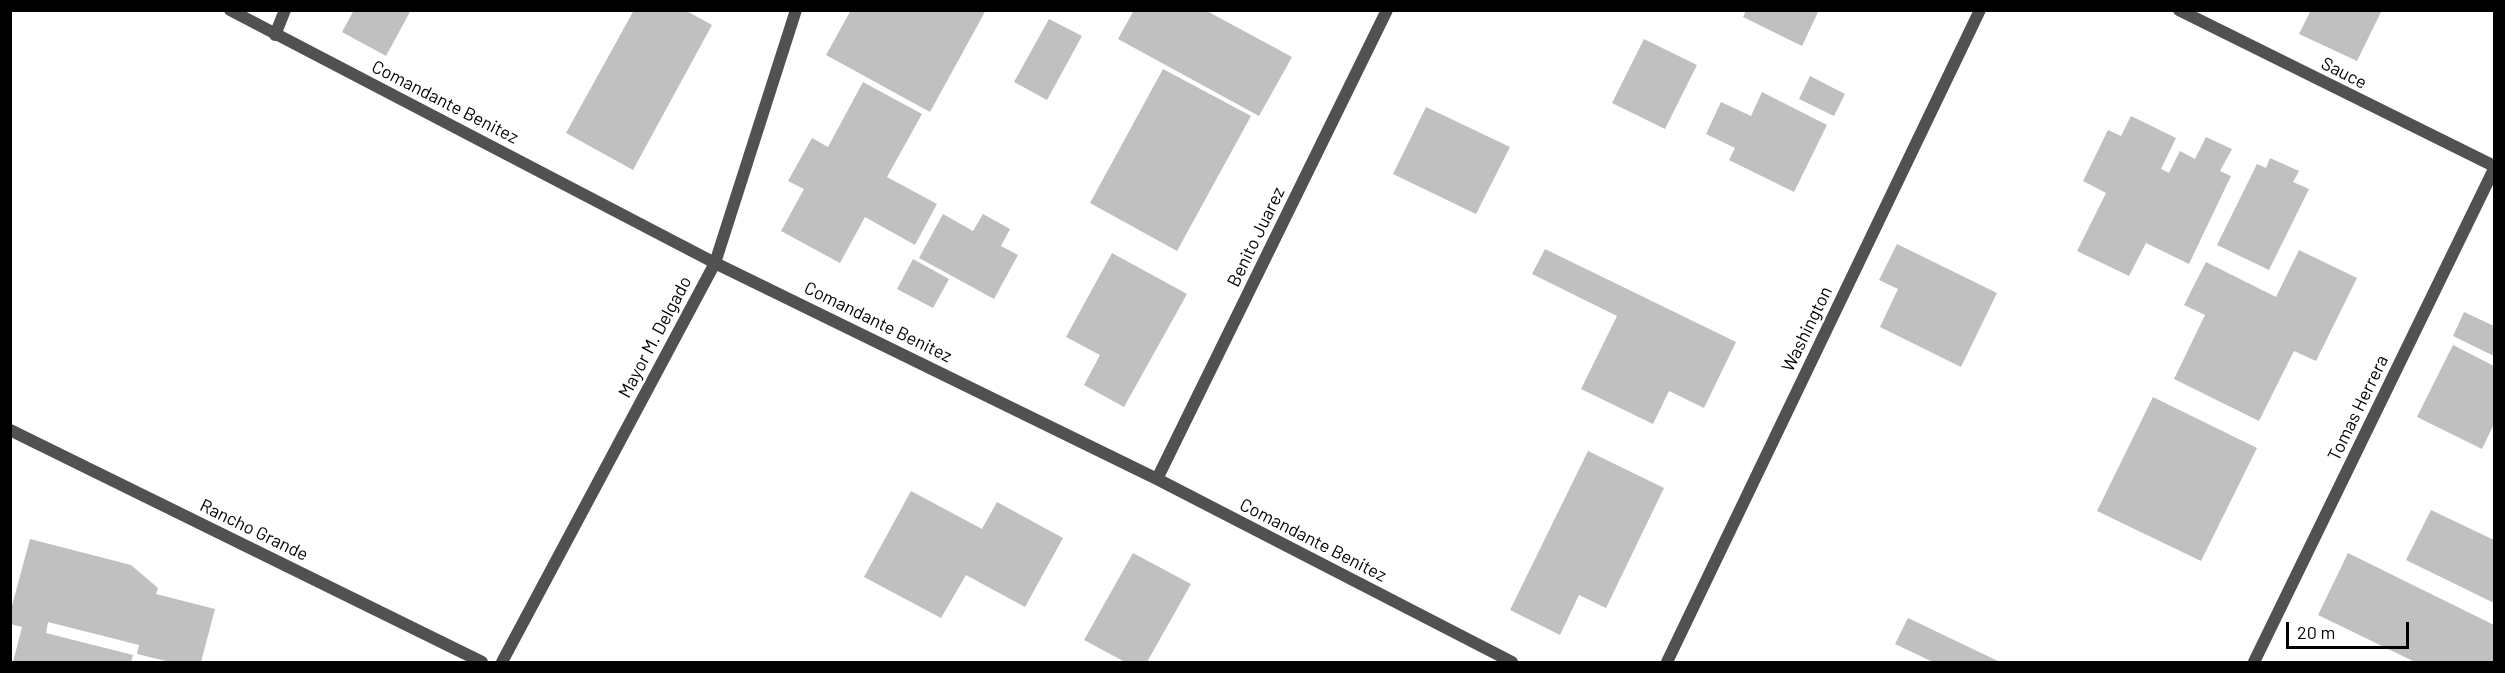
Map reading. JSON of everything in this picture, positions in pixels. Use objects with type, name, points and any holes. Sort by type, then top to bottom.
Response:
[{"type":"street","name":"Comandante Benitez","points":[[230,10],[715,263],[1156,479],[1512,663]]},
{"type":"street","points":[[275,34],[285,10]]},
{"type":"street","name":"Mayor M. Delgado","points":[[502,663],[715,263],[796,10]]},
{"type":"street","name":"Benito Juarez","points":[[1156,479],[1387,10]]},
{"type":"street","name":"Washington","points":[[1666,663],[1980,10]]},
{"type":"street","name":"Sauce","points":[[2179,10],[2494,167]]},
{"type":"street","name":"Tomas Herrera","points":[[2254,663],[2494,167]]},
{"type":"street","name":"Rancho Grande","points":[[10,430],[482,663]]},
{"type":"building","points":[[354,10],[411,10],[386,56],[342,32]]},
{"type":"building","points":[[634,10],[685,10],[712,25],[633,170],[566,133]]},
{"type":"building","points":[[851,10],[986,10],[930,112],[826,55]]},
{"type":"building","points":[[1134,10],[1205,10],[1292,57],[1259,116],[1118,39]]},
{"type":"building","points":[[1746,10],[1819,10],[1802,46],[1743,17]]},
{"type":"building","points":[[2311,10],[2382,10],[2357,61],[2299,34]]},
{"type":"building","points":[[1049,19],[1082,36],[1047,100],[1014,82]]},
{"type":"building","points":[[1644,39],[1697,65],[1665,129],[1612,103]]},
{"type":"building","points":[[1163,69],[1251,116],[1177,251],[1090,203]]},
{"type":"building","points":[[1810,76],[1845,94],[1834,116],[1799,99]]},
{"type":"building","points":[[863,82],[922,114],[887,177],[937,204],[915,245],[865,217],[840,263],[781,231],[804,189],[788,181],[812,138],[828,147]]},
{"type":"building","points":[[1762,92],[1827,125],[1794,192],[1729,160],[1735,148],[1706,134],[1721,102],[1751,116]]},
{"type":"building","points":[[1426,107],[1510,147],[1476,214],[1393,174]]},
{"type":"building","points":[[2131,116],[2176,138],[2161,169],[2169,173],[2180,151],[2195,159],[2206,137],[2232,149],[2220,171],[2231,176],[2189,264],[2146,243],[2129,276],[2077,251],[2106,193],[2083,181],[2108,130],[2121,136]]},
{"type":"building","points":[[2270,158],[2299,171],[2293,182],[2309,189],[2269,270],[2217,245],[2257,164],[2266,168]]},
{"type":"building","points":[[943,214],[973,231],[983,214],[1010,229],[1001,246],[1018,255],[994,299],[919,258]]},
{"type":"building","points":[[1897,244],[1997,293],[1961,367],[1880,327],[1898,289],[1879,280]]},
{"type":"building","points":[[1545,249],[1736,342],[1704,408],[1669,391],[1653,424],[1581,389],[1617,316],[1532,274]]},
{"type":"building","points":[[2299,250],[2357,278],[2316,361],[2294,351],[2259,421],[2174,379],[2205,315],[2184,305],[2206,262],[2276,297]]},
{"type":"building","points":[[1112,253],[1187,294],[1124,407],[1084,385],[1100,355],[1066,337]]},
{"type":"building","points":[[913,259],[949,279],[933,308],[897,289]]},
{"type":"building","points":[[2464,312],[2494,326],[2494,356],[2453,336]]},
{"type":"building","points":[[2453,345],[2494,366],[2494,424],[2482,449],[2417,417]]},
{"type":"building","points":[[2153,397],[2257,448],[2201,561],[2097,511]]},
{"type":"building","points":[[1588,451],[1664,488],[1606,608],[1579,595],[1560,635],[1510,610]]},
{"type":"building","points":[[911,491],[982,529],[997,502],[1063,538],[1025,607],[966,575],[941,618],[864,577]]},
{"type":"building","points":[[2431,510],[2494,540],[2494,603],[2406,560]]},
{"type":"building","points":[[30,539],[131,565],[158,588],[156,594],[215,609],[201,662],[170,662],[137,654],[139,645],[48,622],[46,633],[133,655],[131,662],[13,662],[22,627],[10,624],[10,613]]},
{"type":"building","points":[[1133,553],[1191,584],[1147,662],[1125,662],[1084,640]]},
{"type":"building","points":[[2348,553],[2494,625],[2494,662],[2415,662],[2318,615]]},
{"type":"building","points":[[1908,618],[2000,662],[1933,662],[1895,644]]}]
